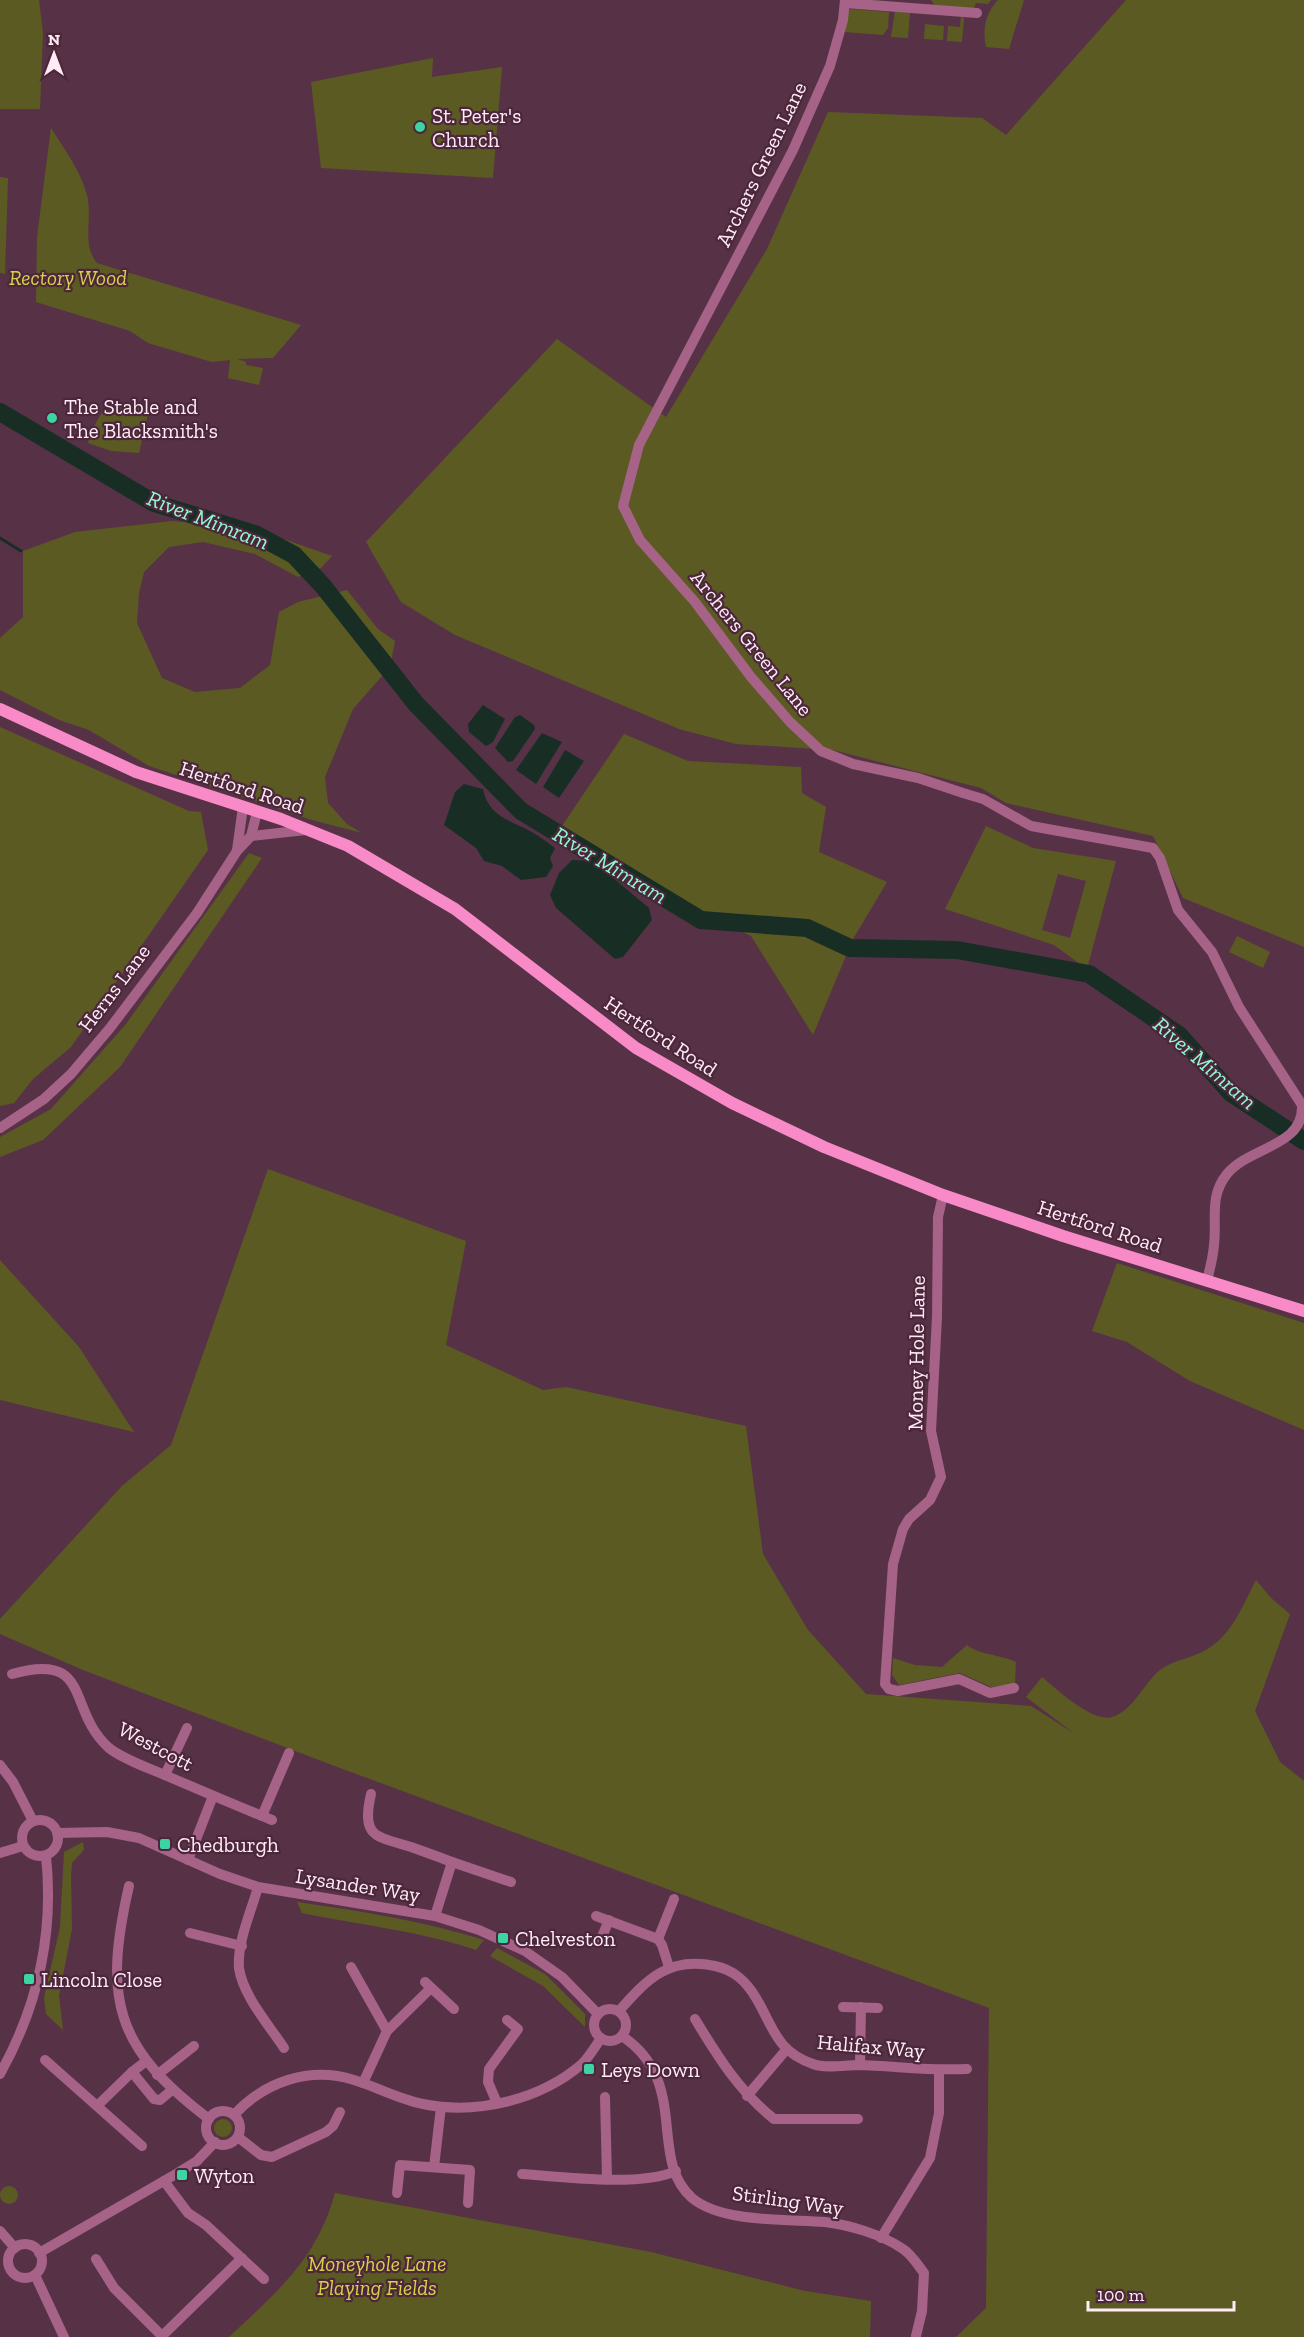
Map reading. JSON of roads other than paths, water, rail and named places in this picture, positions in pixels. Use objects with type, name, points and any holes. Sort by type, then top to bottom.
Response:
[{"type":"main road","name":"Hertford Road","points":[[0,709],[135,772],[309,830],[376,862],[455,909],[636,1048],[732,1103],[824,1147],[943,1195],[1063,1236],[1304,1311]]},
{"type":"street","points":[[845,2],[926,5],[977,13]]},
{"type":"street","name":"Archers Green Lane","points":[[845,2],[843,20],[833,58],[793,150],[639,445],[623,506],[625,514],[640,540],[695,602],[751,677],[790,722],[821,751],[853,764],[918,778],[983,800],[1031,826],[1153,848],[1160,858],[1178,910],[1212,952],[1239,1007],[1302,1105],[1301,1123],[1289,1137],[1248,1156],[1227,1174],[1221,1184],[1215,1198],[1214,1246],[1207,1281]]},
{"type":"street","name":"Herns Lane","points":[[237,851],[243,807]]},
{"type":"street","name":"Herns Lane","points":[[0,1128],[44,1099],[71,1074],[110,1028],[197,913],[237,851],[251,836],[257,812]]},
{"type":"street","points":[[251,836],[309,830]]},
{"type":"street","name":"Money Hole Lane","points":[[943,1195],[938,1217],[937,1317],[931,1431],[940,1477],[930,1500],[909,1519],[903,1529],[893,1564],[885,1684],[889,1689],[898,1691],[959,1679],[990,1693],[1014,1688]]},
{"type":"street","name":"Westcott","points":[[12,1674],[43,1667],[63,1673],[72,1682],[91,1725],[110,1748],[213,1796]]},
{"type":"street","points":[[165,1775],[187,1728]]},
{"type":"street","points":[[188,1860],[213,1796],[267,1818],[289,1753]]},
{"type":"street","points":[[0,1765],[13,1782],[33,1821]]},
{"type":"street","points":[[371,1794],[368,1816],[370,1829],[380,1839],[511,1881]]},
{"type":"street","points":[[45,1820],[57,1833],[55,1849],[46,1856],[35,1856],[23,1846],[21,1834],[33,1821],[45,1820]]},
{"type":"street","name":"Lysander Way","points":[[57,1833],[107,1832],[138,1838],[258,1887],[306,1898],[435,1916],[479,1930],[525,1951],[562,1977],[598,2014]]},
{"type":"street","points":[[0,1853],[23,1846]]},
{"type":"street","points":[[0,2074],[11,2055],[39,1978],[49,1910],[46,1856]]},
{"type":"street","points":[[435,1916],[453,1862]]},
{"type":"street","points":[[129,1886],[119,1932],[118,1987],[123,2018],[146,2062],[157,2075],[209,2119]]},
{"type":"street","points":[[258,1887],[242,1946],[239,1968],[245,1987],[284,2048]]},
{"type":"street","points":[[658,1939],[674,1899]]},
{"type":"street","points":[[596,1916],[658,1939],[669,1967]]},
{"type":"street","points":[[601,1939],[609,1920]]},
{"type":"street","points":[[190,1933],[242,1946]]},
{"type":"street","name":"Halifax Way","points":[[619,2011],[640,1986],[669,1967],[700,1963],[724,1968],[738,1975],[756,1997],[774,2034],[786,2050],[815,2065],[967,2069]]},
{"type":"street","points":[[351,1967],[387,2031]]},
{"type":"street","points":[[363,2083],[387,2031],[428,1985],[454,2009]]},
{"type":"street","points":[[843,2007],[878,2008]]},
{"type":"street","points":[[860,2065],[861,2007]]},
{"type":"street","points":[[605,2009],[619,2011],[626,2023],[622,2036],[614,2041],[601,2038],[594,2030],[598,2014],[605,2009]]},
{"type":"street","points":[[695,2019],[721,2062],[747,2096],[774,2119],[858,2119]]},
{"type":"street","points":[[497,2103],[488,2082],[489,2069],[518,2029],[507,2020]]},
{"type":"street","name":"Stirling Way","points":[[622,2036],[640,2048],[657,2075],[676,2171],[692,2198],[728,2215],[829,2223],[881,2238],[905,2250],[924,2273],[922,2312],[916,2336]]},
{"type":"street","points":[[234,2115],[258,2092],[299,2076],[325,2075],[363,2083],[405,2099],[441,2107],[497,2103],[527,2096],[560,2080],[583,2063],[601,2038]]},
{"type":"street","points":[[157,2075],[194,2046]]},
{"type":"street","points":[[747,2096],[786,2050]]},
{"type":"street","points":[[45,2060],[142,2146]]},
{"type":"street","points":[[98,2105],[132,2072],[146,2062]]},
{"type":"street","points":[[881,2238],[930,2158],[939,2113],[939,2070]]},
{"type":"street","points":[[132,2072],[154,2099],[160,2100],[172,2090]]},
{"type":"street","points":[[605,2097],[607,2178]]},
{"type":"street","points":[[434,2167],[441,2107]]},
{"type":"street","points":[[218,2112],[234,2115],[239,2123],[238,2137],[230,2144],[214,2142],[207,2129],[209,2119],[218,2112]]},
{"type":"street","points":[[238,2137],[261,2155],[272,2157],[326,2132],[333,2126],[340,2112]]},
{"type":"street","points":[[39,2253],[164,2181],[197,2160],[214,2142]]},
{"type":"street","points":[[397,2193],[400,2164],[470,2170],[468,2203]]},
{"type":"street","points":[[522,2174],[607,2178],[662,2177],[676,2171]]},
{"type":"street","points":[[164,2181],[188,2213],[206,2225],[264,2279]]},
{"type":"street","points":[[0,2231],[15,2247]]},
{"type":"street","points":[[25,2244],[39,2253],[41,2262],[35,2275],[19,2277],[10,2270],[8,2260],[15,2247],[25,2244]]},
{"type":"street","points":[[96,2259],[114,2288],[162,2336],[242,2258]]},
{"type":"street","points":[[0,2278],[10,2270]]},
{"type":"street","points":[[35,2275],[50,2302],[64,2337]]},
{"type":"waterway","name":"River Mimram","points":[[0,412],[154,503],[255,534],[294,555],[323,586],[416,704],[521,811],[701,920],[807,928],[850,948],[957,950],[1089,974],[1179,1035],[1231,1093],[1304,1141]]},
{"type":"waterway","points":[[0,538],[21,551]]},
{"type":"place","name":"St. Peter's Church","points":[[420,127]]},
{"type":"place","name":"The Stable and The Blacksmith's","points":[[52,418]]},
{"type":"place","name":"Chedburgh","points":[[165,1844]]},
{"type":"place","name":"Chelveston","points":[[503,1938]]},
{"type":"place","name":"Lincoln Close","points":[[29,1979]]},
{"type":"place","name":"Leys Down","points":[[589,2069]]},
{"type":"place","name":"Wyton","points":[[182,2175]]},
{"type":"park label","name":"Rectory Wood","points":[[68,277]]},
{"type":"park label","name":"Moneyhole Lane Playing Fields","points":[[377,2275]]}]
